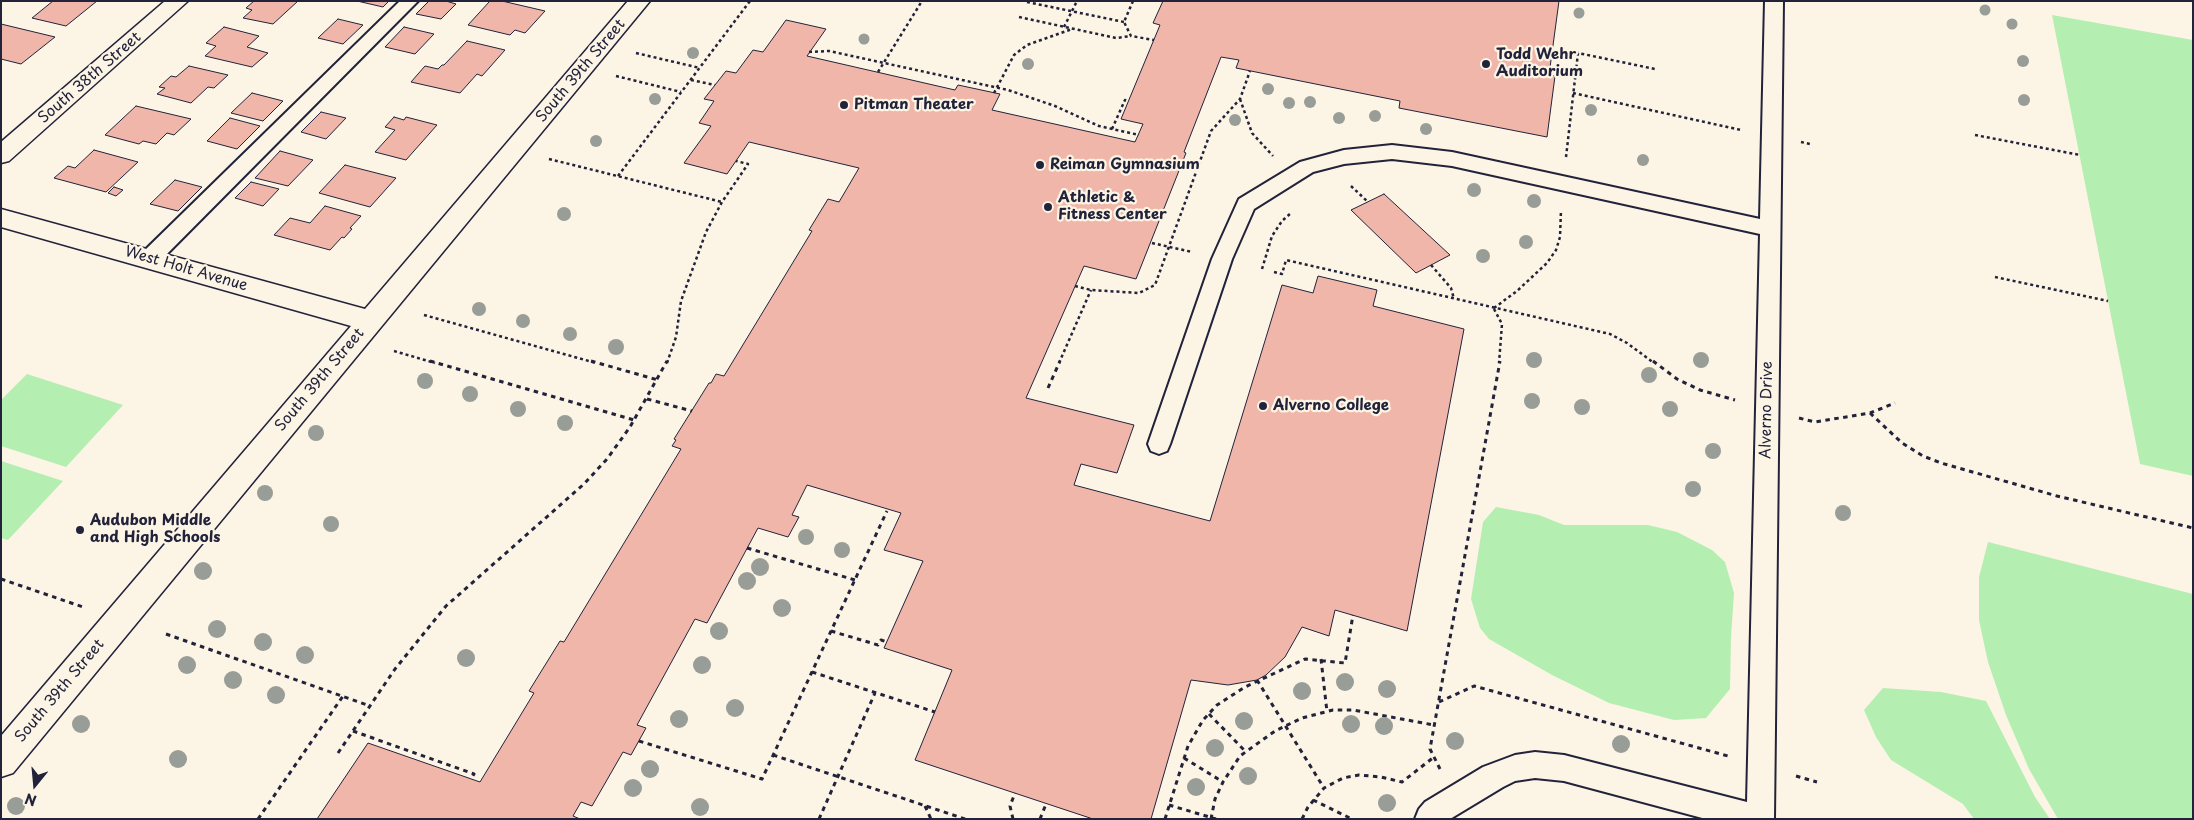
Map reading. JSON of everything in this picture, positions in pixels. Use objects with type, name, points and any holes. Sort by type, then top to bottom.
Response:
[{"type":"street","name":"South 38th Street","points":[[1,155],[178,1]]},
{"type":"street","name":"South 39th Street","points":[[1,761],[640,1]]},
{"type":"street","name":"West Holt Avenue","points":[[1,218],[370,321]]},
{"type":"lane","points":[[149,259],[410,1]]},
{"type":"lane","name":"Alverno Drive","points":[[1760,819],[1774,1]]},
{"type":"lane","points":[[1159,444],[1222,259],[1246,204],[1307,167],[1344,157],[1392,152],[1452,159],[1770,229]]},
{"type":"lane","points":[[1429,819],[1435,812],[1493,777],[1515,768],[1535,766],[1564,768],[1760,819]]},
{"type":"path","points":[[618,176],[750,1]]},
{"type":"path","points":[[878,72],[922,1]]},
{"type":"path","points":[[1064,27],[1077,1]]},
{"type":"path","points":[[1131,36],[1124,22],[1133,1]]},
{"type":"path","points":[[1027,2],[1124,22]]},
{"type":"path","points":[[1019,17],[1116,38],[1131,36],[1154,40]]},
{"type":"path","points":[[994,93],[1014,55],[1027,45],[1073,29]]},
{"type":"path","points":[[809,52],[829,51],[997,88],[1055,106],[1099,126],[1139,135]]},
{"type":"path","points":[[636,52],[700,68]]},
{"type":"path","points":[[1075,286],[1091,290],[1139,292],[1148,290],[1155,285],[1211,131],[1240,99],[1250,70]]},
{"type":"path","points":[[616,76],[681,92]]},
{"type":"path","points":[[691,80],[715,85]]},
{"type":"path","points":[[1573,94],[1810,144]]},
{"type":"path","points":[[1240,99],[1252,133],[1274,157]]},
{"type":"path","points":[[1112,129],[1124,100],[1128,101]]},
{"type":"path","points":[[1975,135],[2080,155]]},
{"type":"path","points":[[549,159],[722,202]]},
{"type":"path","points":[[338,752],[421,635],[446,606],[584,484],[607,460],[634,420],[671,355],[676,337],[681,301],[706,232],[722,202],[748,164],[736,161]]},
{"type":"path","points":[[1349,186],[1354,187],[1368,202]]},
{"type":"path","points":[[1262,269],[1272,236],[1282,221],[1296,208]]},
{"type":"path","points":[[1152,243],[1194,253]]},
{"type":"path","points":[[1274,272],[1282,274],[1286,260],[1610,334],[1627,343],[1677,379],[1700,390],[1815,422],[1870,413],[1895,403]]},
{"type":"path","points":[[1431,265],[1451,288],[1454,299]]},
{"type":"path","points":[[1995,277],[2108,300]]},
{"type":"path","points":[[1048,388],[1091,290]]},
{"type":"path","points":[[1169,805],[1213,818],[1216,798],[1223,782],[1240,756],[1286,725],[1302,718],[1327,712],[1353,710],[1434,725],[1501,354],[1502,324],[1493,308]]},
{"type":"path","points":[[424,315],[658,380]]},
{"type":"path","points":[[394,351],[634,420]]},
{"type":"path","points":[[647,399],[692,411]]},
{"type":"path","points":[[1870,413],[1902,443],[1923,456],[1941,463],[2057,496],[2193,528]]},
{"type":"path","points":[[639,741],[762,779],[887,511]]},
{"type":"path","points":[[747,548],[855,580]]},
{"type":"path","points":[[1,579],[83,608]]},
{"type":"path","points":[[1165,819],[1188,746],[1209,714],[1218,705],[1257,680],[1305,659],[1345,662],[1353,615]]},
{"type":"path","points":[[831,631],[878,645],[881,640],[887,642]]},
{"type":"path","points":[[166,634],[370,706]]},
{"type":"path","points":[[1321,659],[1327,712]]},
{"type":"path","points":[[812,672],[935,712]]},
{"type":"path","points":[[1257,680],[1324,788]]},
{"type":"path","points":[[1439,702],[1474,686],[1817,782]]},
{"type":"path","points":[[819,819],[875,693]]},
{"type":"path","points":[[258,819],[343,696]]},
{"type":"path","points":[[1209,714],[1246,752]]},
{"type":"path","points":[[353,732],[474,774],[471,779]]},
{"type":"path","points":[[773,755],[964,819]]},
{"type":"path","points":[[1302,819],[1308,806],[1324,788],[1343,778],[1358,775],[1381,777],[1402,782],[1434,757]]},
{"type":"path","points":[[1184,758],[1223,782]]},
{"type":"path","points":[[1013,819],[1010,806],[1015,793]]},
{"type":"path","points":[[1314,800],[1352,819]]},
{"type":"path","points":[[1040,819],[1046,804]]},
{"type":"path","points":[[924,805],[931,819]]},
{"type":"green space","points":[[2052,15],[2193,40],[2193,476],[2140,464]]},
{"type":"green space","points":[[27,374],[123,405],[66,467],[1,446],[1,400]]},
{"type":"green space","points":[[1,461],[63,481],[8,540],[1,538]]},
{"type":"green space","points":[[1496,507],[1539,515],[1564,525],[1648,525],[1677,532],[1712,550],[1725,562],[1734,593],[1730,689],[1706,718],[1674,720],[1609,703],[1552,675],[1489,639],[1480,628],[1471,599],[1483,522]]},
{"type":"green space","points":[[1988,542],[2193,594],[2193,819],[2058,819],[2029,769],[2006,715],[1988,662],[1979,620],[1979,577]]},
{"type":"green space","points":[[1883,688],[1941,692],[1986,701],[2035,797],[2050,819],[1974,819],[1963,804],[1891,760],[1876,737],[1864,710]]},
{"type":"building","points":[[53,1],[97,1],[66,26],[32,18]]},
{"type":"building","points":[[254,1],[298,1],[273,24],[243,18],[252,10],[246,8]]},
{"type":"building","points":[[357,1],[389,1],[383,7]]},
{"type":"building","points":[[429,1],[446,1],[456,4],[441,19],[416,14]]},
{"type":"building","points":[[490,1],[502,1],[545,11],[525,33],[515,30],[510,35],[468,25]]},
{"type":"building","points":[[1163,1],[1559,1],[1549,75],[1555,76],[1547,137],[1399,108],[1400,101],[1236,68],[1239,60],[1221,57],[1184,152],[1186,153],[1136,279],[1084,266],[1026,398],[1134,425],[1117,473],[1081,464],[1074,485],[1210,521],[1282,285],[1313,293],[1318,276],[1377,290],[1373,306],[1464,329],[1407,631],[1335,610],[1329,636],[1302,627],[1285,657],[1266,675],[1257,680],[1228,685],[1191,680],[1151,819],[1093,819],[915,760],[952,670],[884,648],[923,561],[884,550],[901,513],[807,485],[792,515],[799,517],[788,537],[758,528],[707,623],[695,619],[637,725],[646,728],[631,755],[623,752],[592,806],[581,802],[573,816],[580,819],[317,819],[368,743],[480,782],[534,693],[529,691],[560,641],[564,642],[681,449],[672,446],[676,440],[674,439],[716,374],[724,376],[812,231],[809,230],[828,199],[839,202],[859,168],[749,142],[727,174],[684,163],[711,126],[699,123],[714,101],[704,99],[726,71],[736,73],[753,50],[763,52],[786,20],[826,29],[807,56],[955,90],[958,85],[1000,94],[992,110],[1135,142],[1143,124],[1121,119],[1160,25],[1153,23]]},
{"type":"building","points":[[338,19],[363,25],[343,44],[318,38]]},
{"type":"building","points":[[1,24],[55,37],[21,64],[1,59]]},
{"type":"building","points":[[224,27],[259,36],[247,47],[268,53],[252,67],[205,56],[216,46],[206,43]]},
{"type":"building","points":[[404,27],[434,34],[415,54],[385,47]]},
{"type":"building","points":[[467,41],[505,50],[482,76],[477,74],[460,93],[411,82],[425,66],[438,69],[444,65]]},
{"type":"building","points":[[189,66],[228,75],[214,88],[208,87],[191,103],[157,94],[165,88],[159,87],[171,76],[176,77]]},
{"type":"building","points":[[252,93],[283,101],[263,121],[231,113]]},
{"type":"building","points":[[136,106],[191,119],[174,135],[167,133],[156,144],[143,141],[139,144],[105,135]]},
{"type":"building","points":[[321,112],[346,118],[326,139],[301,132]]},
{"type":"building","points":[[394,117],[404,120],[406,117],[437,125],[406,160],[375,152],[395,130],[385,127]]},
{"type":"building","points":[[230,118],[260,126],[237,149],[207,141]]},
{"type":"building","points":[[94,150],[138,162],[106,192],[54,178],[68,166],[75,168]]},
{"type":"building","points":[[280,151],[313,160],[288,186],[255,178]]},
{"type":"building","points":[[345,165],[396,178],[370,207],[319,193]]},
{"type":"building","points":[[175,180],[202,187],[178,211],[150,204]]},
{"type":"building","points":[[251,182],[279,189],[263,206],[235,198]]},
{"type":"building","points":[[114,187],[123,190],[116,196],[108,193]]},
{"type":"building","points":[[1384,194],[1450,255],[1416,273],[1351,210]]},
{"type":"building","points":[[325,206],[361,216],[344,238],[342,237],[330,250],[274,235],[290,218],[310,223]]},
{"type":"place","name":"Todd Wehr Auditorium","points":[[1486,64]]},
{"type":"place","name":"Pitman Theater","points":[[844,105]]},
{"type":"place","name":"Reiman Gymnasium","points":[[1040,165]]},
{"type":"place","name":"Athletic & Fitness Center","points":[[1048,207]]},
{"type":"place","name":"Alverno College","points":[[1263,406]]},
{"type":"place","name":"Audubon Middle and High Schools","points":[[80,530]]}]
